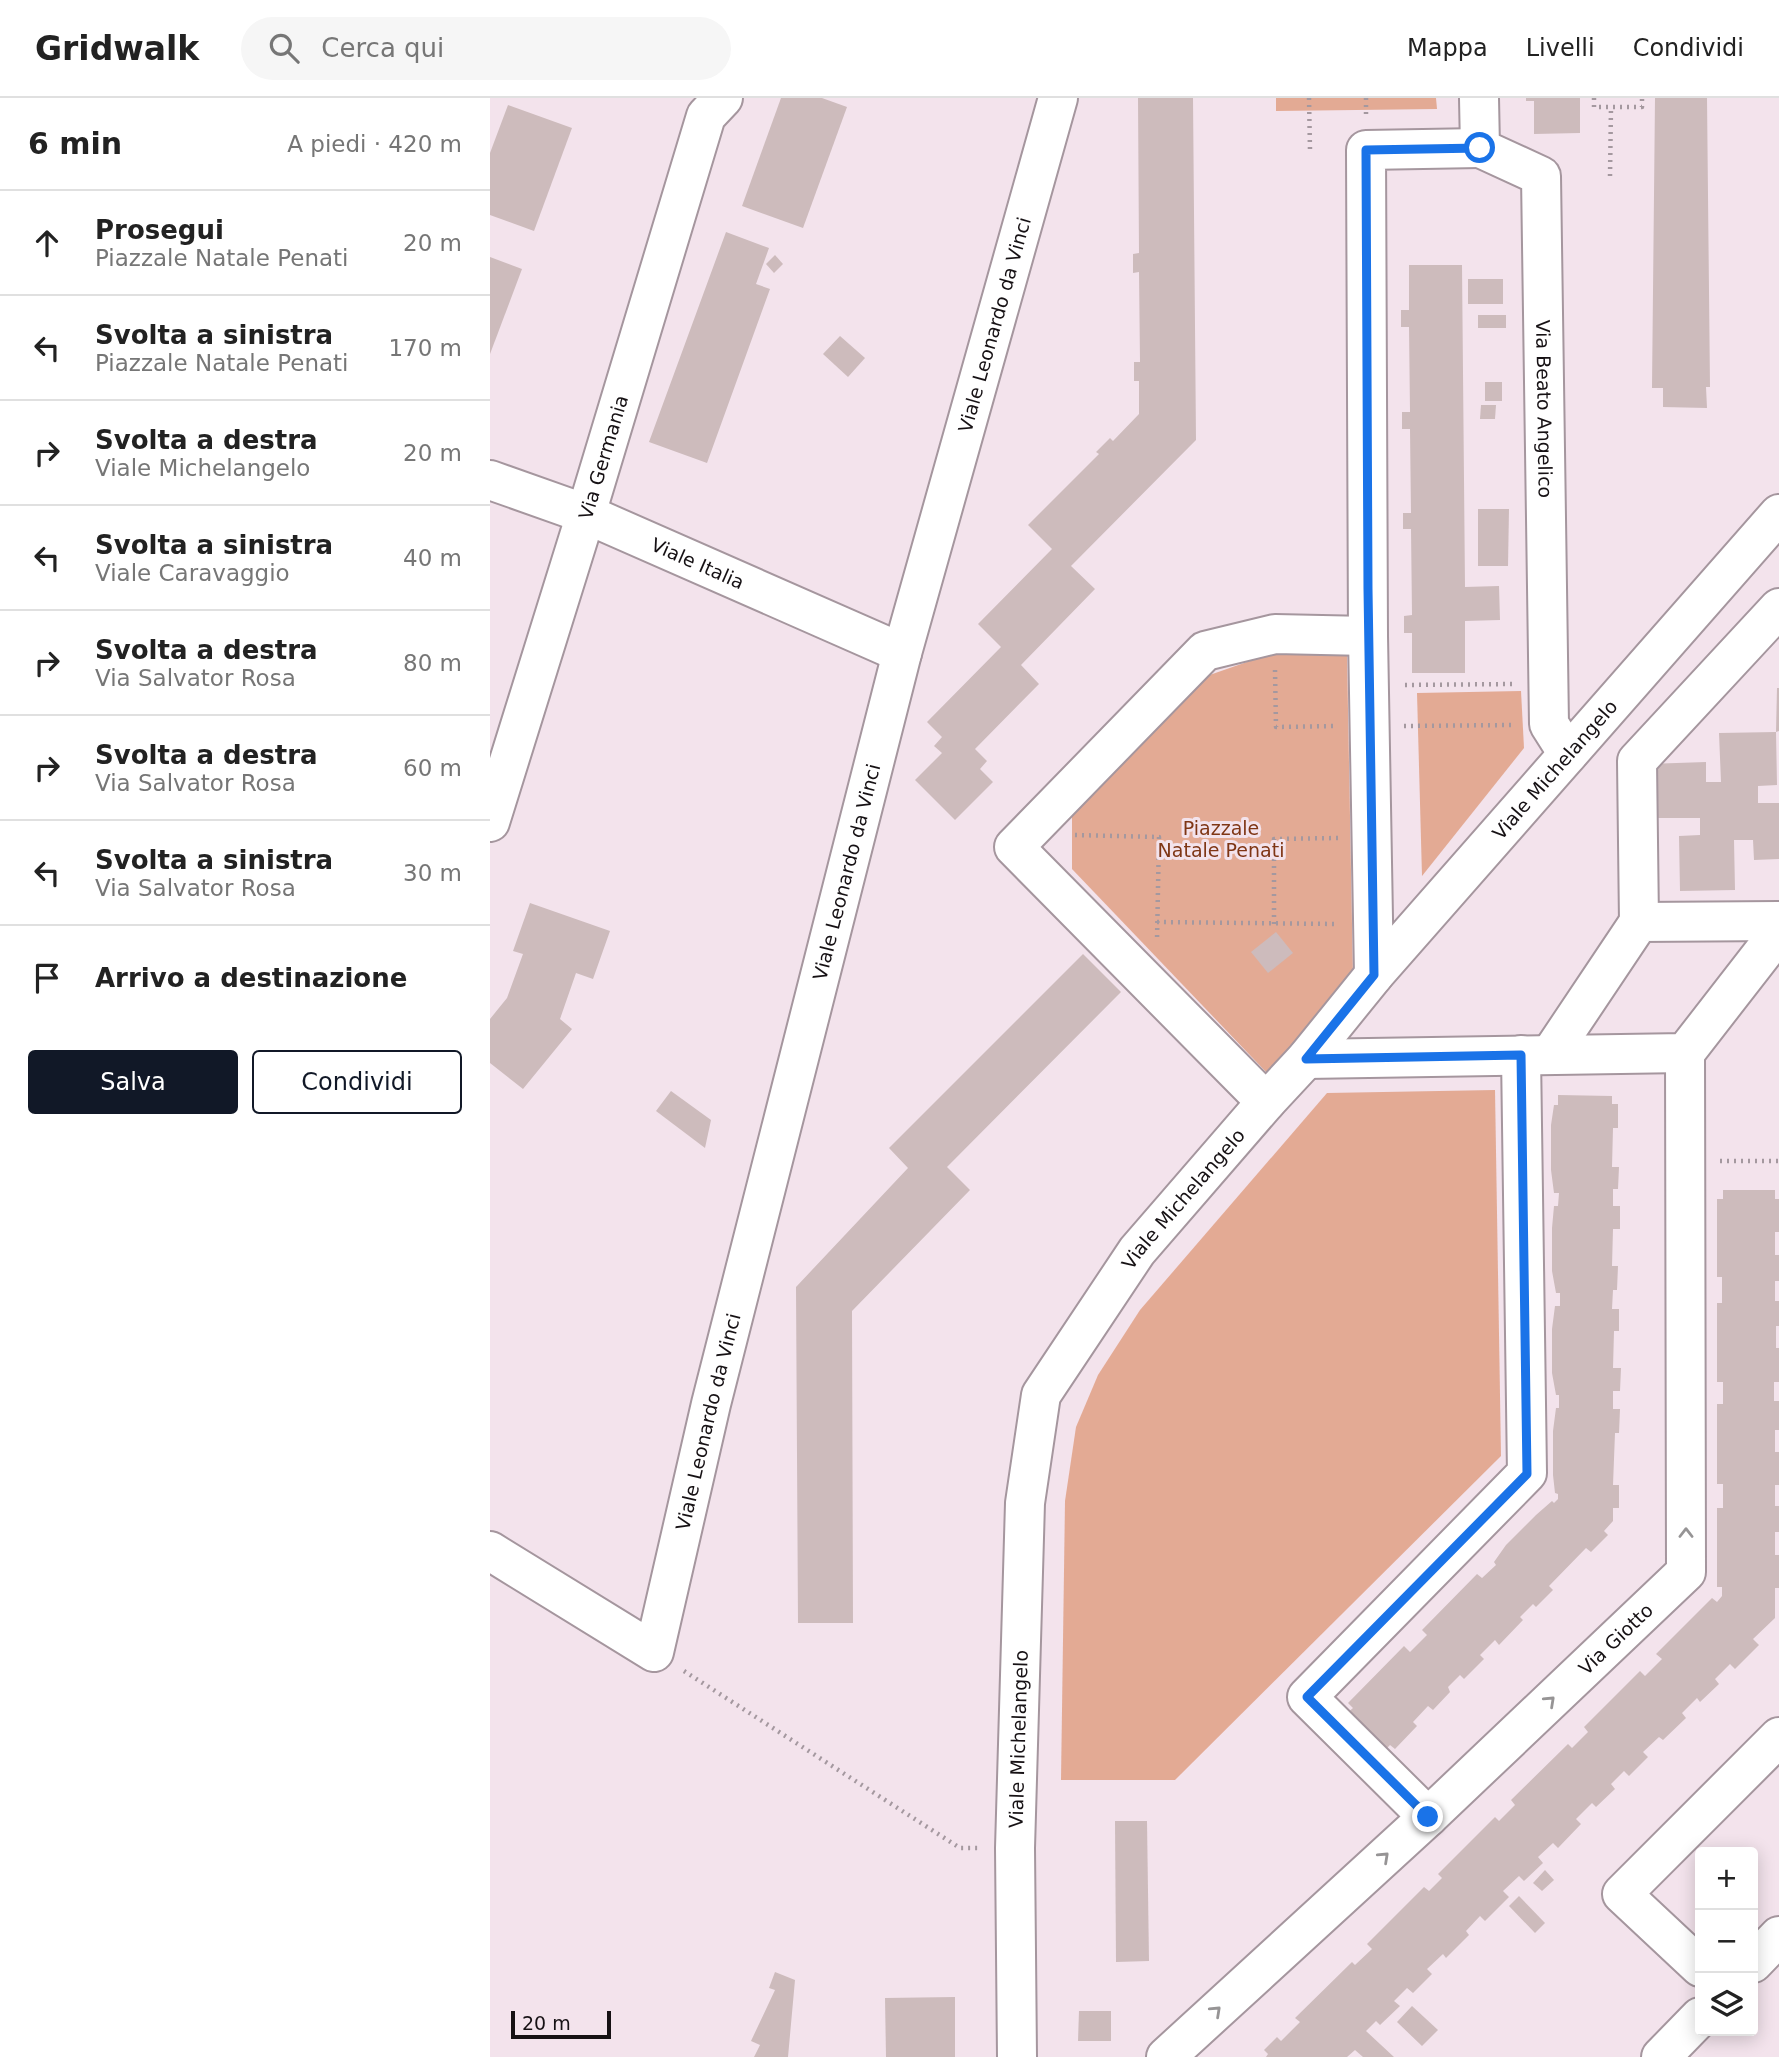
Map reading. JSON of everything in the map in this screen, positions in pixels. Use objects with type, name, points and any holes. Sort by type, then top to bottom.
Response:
[{"type":"street","name":"Via Germania","points":[[490,822],[706,116],[723,98]]},
{"type":"street","name":"Viale Leonardo da Vinci","points":[[654,1652],[711,1404],[902,653],[1058,98]]},
{"type":"street","points":[[1374,975],[1368,636],[1366,150],[1480,148],[1479,98]]},
{"type":"street","name":"Via Beato Angelico","points":[[1480,148],[1541,176],[1549,724],[1569,754]]},
{"type":"street","name":"Viale Italia","points":[[490,480],[586,514],[902,653]]},
{"type":"street","name":"Viale Michelangelo","points":[[1017,2057],[1015,1848],[1025,1503],[1041,1395],[1137,1251],[1306,1059],[1374,975],[1779,514]]},
{"type":"street","points":[[1428,1817],[1307,1697],[1527,1474],[1536,1055],[1639,922],[1637,761],[1779,608]]},
{"type":"street","points":[[1266,1102],[1014,846],[1205,651],[1275,634],[1368,636]]},
{"type":"street","points":[[1639,922],[1779,921]]},
{"type":"street","points":[[1306,1059],[1685,1053],[1779,932]]},
{"type":"street","name":"Via Giotto","points":[[1166,2057],[1428,1817],[1686,1572],[1685,1053]]},
{"type":"street","points":[[490,1551],[654,1652]]},
{"type":"street","points":[[1695,1962],[1622,1894],[1779,1737]]},
{"type":"street","points":[[1758,1958],[1779,1936]]},
{"type":"street","points":[[1661,2057],[1695,2022]]},
{"type":"path","points":[[1309,98],[1310,150]]},
{"type":"path","points":[[1594,98],[1594,107],[1642,107],[1642,98]]},
{"type":"path","points":[[1610,176],[1611,107]]},
{"type":"path","points":[[1369,685],[1548,684]]},
{"type":"path","points":[[1026,834],[1159,837],[1156,990]]},
{"type":"path","points":[[1274,924],[1274,839],[1371,837]]},
{"type":"path","points":[[1157,922],[1373,925]]},
{"type":"path","points":[[1685,1161],[1779,1161]]},
{"type":"path","points":[[654,1652],[960,1848],[1015,1848]]},
{"type":"green space","points":[[1276,98],[1436,98],[1437,109],[1276,111]]},
{"type":"green space","name":"Piazzale Natale Penati","points":[[1267,655],[1347,655],[1353,978],[1267,1073],[1072,869],[1072,807],[1201,678]]},
{"type":"green space","points":[[1521,691],[1524,748],[1422,876],[1417,693]]},
{"type":"green space","points":[[1495,1090],[1501,1456],[1175,1780],[1061,1780],[1065,1501],[1076,1427],[1098,1375],[1140,1310],[1327,1093]]},
{"type":"building","points":[[781,98],[822,98],[847,107],[803,228],[742,206]]},
{"type":"building","points":[[1138,98],[1193,98],[1196,440],[1071,566],[1095,589],[1021,665],[1039,684],[975,749],[987,761],[980,769],[993,782],[955,820],[915,780],[942,753],[934,746],[942,737],[927,722],[1001,647],[978,624],[1052,549],[1028,525],[1099,454],[1096,452],[1110,438],[1113,441],[1139,414],[1139,381],[1134,381],[1134,362],[1140,362],[1139,272],[1133,273],[1133,254],[1139,253]]},
{"type":"building","points":[[1526,98],[1580,98],[1580,133],[1534,134],[1534,101],[1526,101]]},
{"type":"building","points":[[1655,98],[1707,98],[1710,387],[1706,387],[1707,408],[1663,407],[1663,388],[1652,388]]},
{"type":"building","points":[[508,105],[572,128],[534,231],[490,215],[490,153]]},
{"type":"building","points":[[726,232],[769,248],[756,284],[770,289],[707,463],[649,442]]},
{"type":"building","points":[[775,255],[783,264],[774,273],[766,264]]},
{"type":"building","points":[[490,257],[522,269],[490,354]]},
{"type":"building","points":[[1409,265],[1462,265],[1465,587],[1499,586],[1500,620],[1465,621],[1465,673],[1412,673],[1412,633],[1404,633],[1404,616],[1412,615],[1411,529],[1403,529],[1403,513],[1411,513],[1410,429],[1402,429],[1402,412],[1410,412],[1409,327],[1401,327],[1401,310],[1409,310]]},
{"type":"building","points":[[1468,279],[1503,279],[1503,304],[1468,304]]},
{"type":"building","points":[[1478,315],[1506,315],[1506,328],[1478,328]]},
{"type":"building","points":[[840,336],[865,358],[848,377],[823,354]]},
{"type":"building","points":[[1485,382],[1502,382],[1502,401],[1485,401]]},
{"type":"building","points":[[1481,405],[1496,405],[1495,419],[1480,419]]},
{"type":"building","points":[[1478,509],[1509,509],[1508,566],[1478,566]]},
{"type":"building","points":[[1777,688],[1779,731],[1776,732]]},
{"type":"building","points":[[1776,732],[1777,785],[1758,786],[1758,803],[1779,803],[1779,859],[1754,860],[1753,840],[1734,840],[1735,890],[1680,891],[1679,836],[1700,835],[1700,818],[1649,818],[1647,764],[1706,762],[1706,782],[1721,782],[1719,733]]},
{"type":"building","points":[[530,903],[610,931],[593,979],[576,973],[560,1019],[572,1029],[523,1089],[490,1063],[490,1019],[507,998],[523,954],[513,951]]},
{"type":"building","points":[[1276,932],[1293,953],[1268,973],[1251,952]]},
{"type":"building","points":[[1083,954],[1121,992],[947,1167],[970,1190],[852,1311],[853,1623],[798,1623],[796,1287],[908,1168],[889,1148]]},
{"type":"building","points":[[671,1091],[711,1120],[705,1148],[656,1111]]},
{"type":"building","points":[[1558,1095],[1612,1096],[1612,1104],[1618,1104],[1618,1128],[1613,1128],[1612,1167],[1619,1167],[1618,1189],[1613,1189],[1613,1206],[1620,1206],[1620,1229],[1613,1229],[1612,1266],[1618,1266],[1617,1290],[1613,1290],[1612,1309],[1619,1309],[1619,1331],[1614,1331],[1613,1368],[1621,1368],[1620,1391],[1613,1391],[1613,1409],[1620,1409],[1619,1433],[1615,1433],[1613,1485],[1619,1485],[1619,1508],[1613,1508],[1613,1521],[1604,1531],[1608,1535],[1591,1552],[1586,1548],[1549,1586],[1553,1590],[1536,1607],[1533,1604],[1520,1617],[1523,1620],[1499,1645],[1495,1640],[1480,1655],[1484,1659],[1464,1679],[1460,1675],[1448,1687],[1450,1692],[1433,1710],[1428,1706],[1413,1722],[1417,1726],[1395,1749],[1390,1745],[1384,1751],[1346,1714],[1353,1708],[1348,1703],[1404,1646],[1410,1652],[1427,1635],[1422,1630],[1477,1574],[1482,1578],[1496,1565],[1494,1562],[1506,1545],[1536,1515],[1558,1499],[1553,1475],[1553,1431],[1556,1408],[1559,1408],[1559,1395],[1556,1395],[1552,1373],[1552,1329],[1555,1306],[1560,1306],[1560,1293],[1556,1293],[1552,1271],[1552,1228],[1554,1206],[1558,1206],[1559,1193],[1554,1193],[1551,1170],[1551,1125],[1554,1105],[1558,1105]]},
{"type":"building","points":[[1723,1190],[1775,1190],[1775,1199],[1779,1199],[1779,1232],[1775,1232],[1775,1255],[1779,1255],[1779,1281],[1775,1281],[1775,1301],[1779,1301],[1776,1348],[1779,1348],[1779,1382],[1774,1382],[1774,1401],[1779,1401],[1779,1430],[1775,1430],[1775,1452],[1779,1452],[1779,1485],[1775,1485],[1775,1506],[1779,1506],[1779,1532],[1775,1532],[1775,1555],[1779,1555],[1779,1588],[1775,1588],[1775,1618],[1753,1639],[1759,1645],[1735,1669],[1730,1664],[1715,1679],[1719,1684],[1700,1702],[1697,1698],[1682,1713],[1686,1718],[1663,1740],[1659,1737],[1643,1752],[1648,1757],[1629,1776],[1624,1771],[1611,1784],[1615,1789],[1596,1807],[1592,1803],[1576,1819],[1581,1824],[1558,1848],[1553,1843],[1538,1857],[1543,1863],[1524,1881],[1519,1876],[1503,1891],[1509,1897],[1485,1921],[1480,1916],[1466,1931],[1469,1935],[1446,1958],[1443,1954],[1427,1969],[1432,1974],[1413,1993],[1407,1988],[1394,2001],[1400,2006],[1380,2025],[1376,2021],[1366,2031],[1394,2057],[1363,2057],[1355,2050],[1347,2057],[1266,2057],[1268,2054],[1264,2050],[1277,2037],[1281,2041],[1300,2022],[1295,2018],[1352,1962],[1355,1965],[1372,1949],[1367,1944],[1424,1887],[1429,1891],[1442,1878],[1438,1874],[1495,1817],[1499,1821],[1515,1805],[1511,1800],[1568,1744],[1572,1748],[1588,1732],[1584,1727],[1640,1671],[1645,1676],[1662,1659],[1656,1654],[1712,1598],[1717,1602],[1722,1596],[1722,1587],[1717,1587],[1717,1508],[1723,1508],[1723,1484],[1717,1484],[1717,1404],[1723,1404],[1723,1382],[1717,1382],[1717,1303],[1722,1303],[1722,1277],[1717,1277],[1717,1199],[1723,1199]]},
{"type":"building","points":[[1115,1821],[1147,1821],[1149,1961],[1116,1962]]},
{"type":"building","points":[[1545,1870],[1554,1880],[1542,1891],[1533,1883]]},
{"type":"building","points":[[1519,1896],[1545,1923],[1535,1933],[1509,1906]]},
{"type":"building","points":[[775,1972],[795,1980],[788,2057],[754,2057],[760,2045],[751,2041],[775,1990],[769,1988]]},
{"type":"building","points":[[955,1997],[955,2057],[886,2057],[885,1998]]},
{"type":"building","points":[[1412,2006],[1438,2030],[1422,2046],[1397,2022]]},
{"type":"building","points":[[1079,2011],[1111,2011],[1111,2041],[1078,2041]]},
{"type":"route","points":[[1428,1817],[1307,1697],[1527,1474],[1521,1055],[1306,1059],[1374,975],[1368,589],[1366,150],[1480,148]]}]
